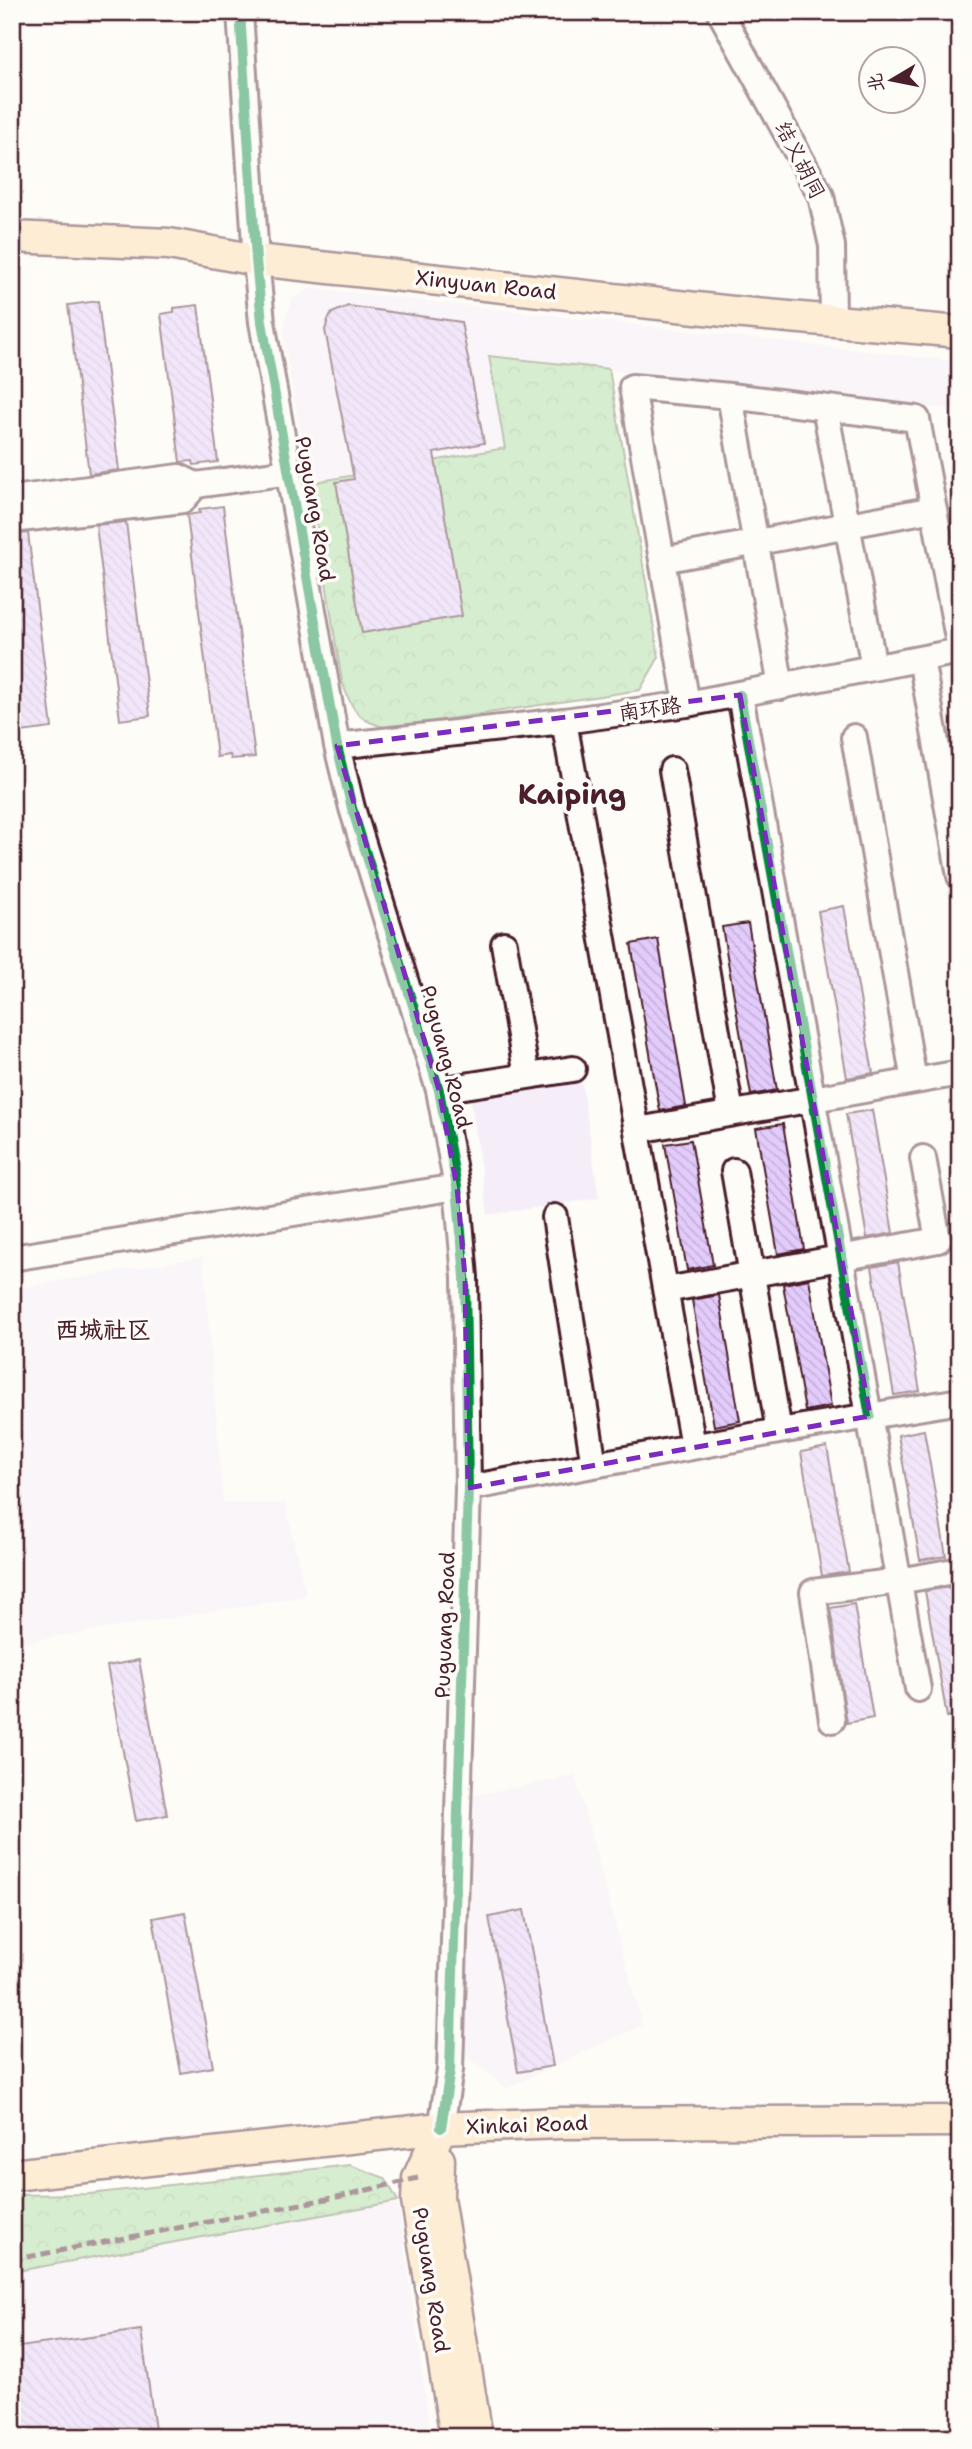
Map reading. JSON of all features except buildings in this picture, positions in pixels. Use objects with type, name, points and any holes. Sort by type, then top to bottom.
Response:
[{"type":"main road","name":"Xinyuan Road","points":[[12,237],[169,244],[256,260],[960,332]]},
{"type":"main road","name":"Xinkai Road","points":[[12,2175],[441,2128],[561,2123],[960,2121]]},
{"type":"main road","name":"Puguang Road","points":[[441,2128],[418,2178],[417,2201],[456,2437]]},
{"type":"main road","name":"Puguang Road","points":[[441,2128],[438,2198],[477,2437]]},
{"type":"street","name":"Puguang Road","points":[[240,12],[262,322],[337,746],[352,807],[439,1090],[457,1187],[465,1277],[468,1489],[450,2070],[441,2128]]},
{"type":"street","name":"结义胡同","points":[[720,12],[821,196],[832,246],[833,321]]},
{"type":"street","points":[[687,704],[632,387],[917,419],[960,650]]},
{"type":"street","points":[[730,396],[781,687]]},
{"type":"street","points":[[825,408],[874,667]]},
{"type":"street","points":[[12,499],[179,477],[197,485],[289,472]]},
{"type":"street","points":[[12,520],[183,500],[197,485]]},
{"type":"street","points":[[662,560],[934,509]]},
{"type":"street","name":"南环路","points":[[337,746],[564,721],[687,704],[960,650]]},
{"type":"street","points":[[921,659],[960,876]]},
{"type":"street","points":[[740,695],[918,1689]]},
{"type":"street","points":[[564,721],[693,1446]]},
{"type":"street","points":[[854,737],[914,1081]]},
{"type":"street","points":[[672,770],[731,1113]]},
{"type":"street","points":[[504,944],[527,1076]]},
{"type":"street","points":[[439,1090],[573,1069]]},
{"type":"street","points":[[638,1130],[960,1073]]},
{"type":"street","points":[[666,1290],[938,1240],[923,1158]]},
{"type":"street","points":[[734,1171],[779,1431]]},
{"type":"street","points":[[12,1258],[457,1187]]},
{"type":"street","points":[[555,1217],[594,1465]]},
{"type":"street","points":[[468,1489],[693,1446],[960,1401]]},
{"type":"street","points":[[832,1720],[813,1592],[960,1570]]},
{"type":"highlighted area","points":[[740,695],[870,1416],[468,1488],[465,1277],[457,1187],[439,1090],[337,746]]},
{"type":"shaded area","points":[[312,288],[960,362],[960,410],[490,356],[505,448],[310,483],[284,341],[285,319],[293,299]]},
{"type":"shaded area","points":[[581,1077],[599,1198],[488,1215],[470,1095]]},
{"type":"shaded area","points":[[203,1257],[223,1503],[285,1503],[306,1596],[12,1644],[12,1289]]},
{"type":"shaded area","points":[[575,1776],[642,2025],[507,2088],[464,2054],[467,1797]]},
{"type":"shaded area","points":[[398,2201],[431,2437],[12,2437],[12,2272]]},
{"type":"green space","points":[[489,356],[609,369],[659,657],[640,690],[388,728],[369,722],[358,713],[342,682],[310,483],[505,448]]},
{"type":"green space","points":[[350,2165],[385,2178],[398,2201],[12,2272],[12,2195],[89,2194]]},
{"type":"railway","points":[[12,2260],[342,2196],[418,2178]]},
{"type":"cycle path","points":[[240,12],[262,322],[337,746],[352,808],[439,1090],[457,1187],[465,1277],[468,1488],[450,2070],[441,2128]]},
{"type":"cycle path","points":[[740,695],[870,1416]]},
{"type":"district","name":"Kaiping","points":[[572,794]]},
{"type":"district","name":"西城社区","points":[[103,1330]]}]
